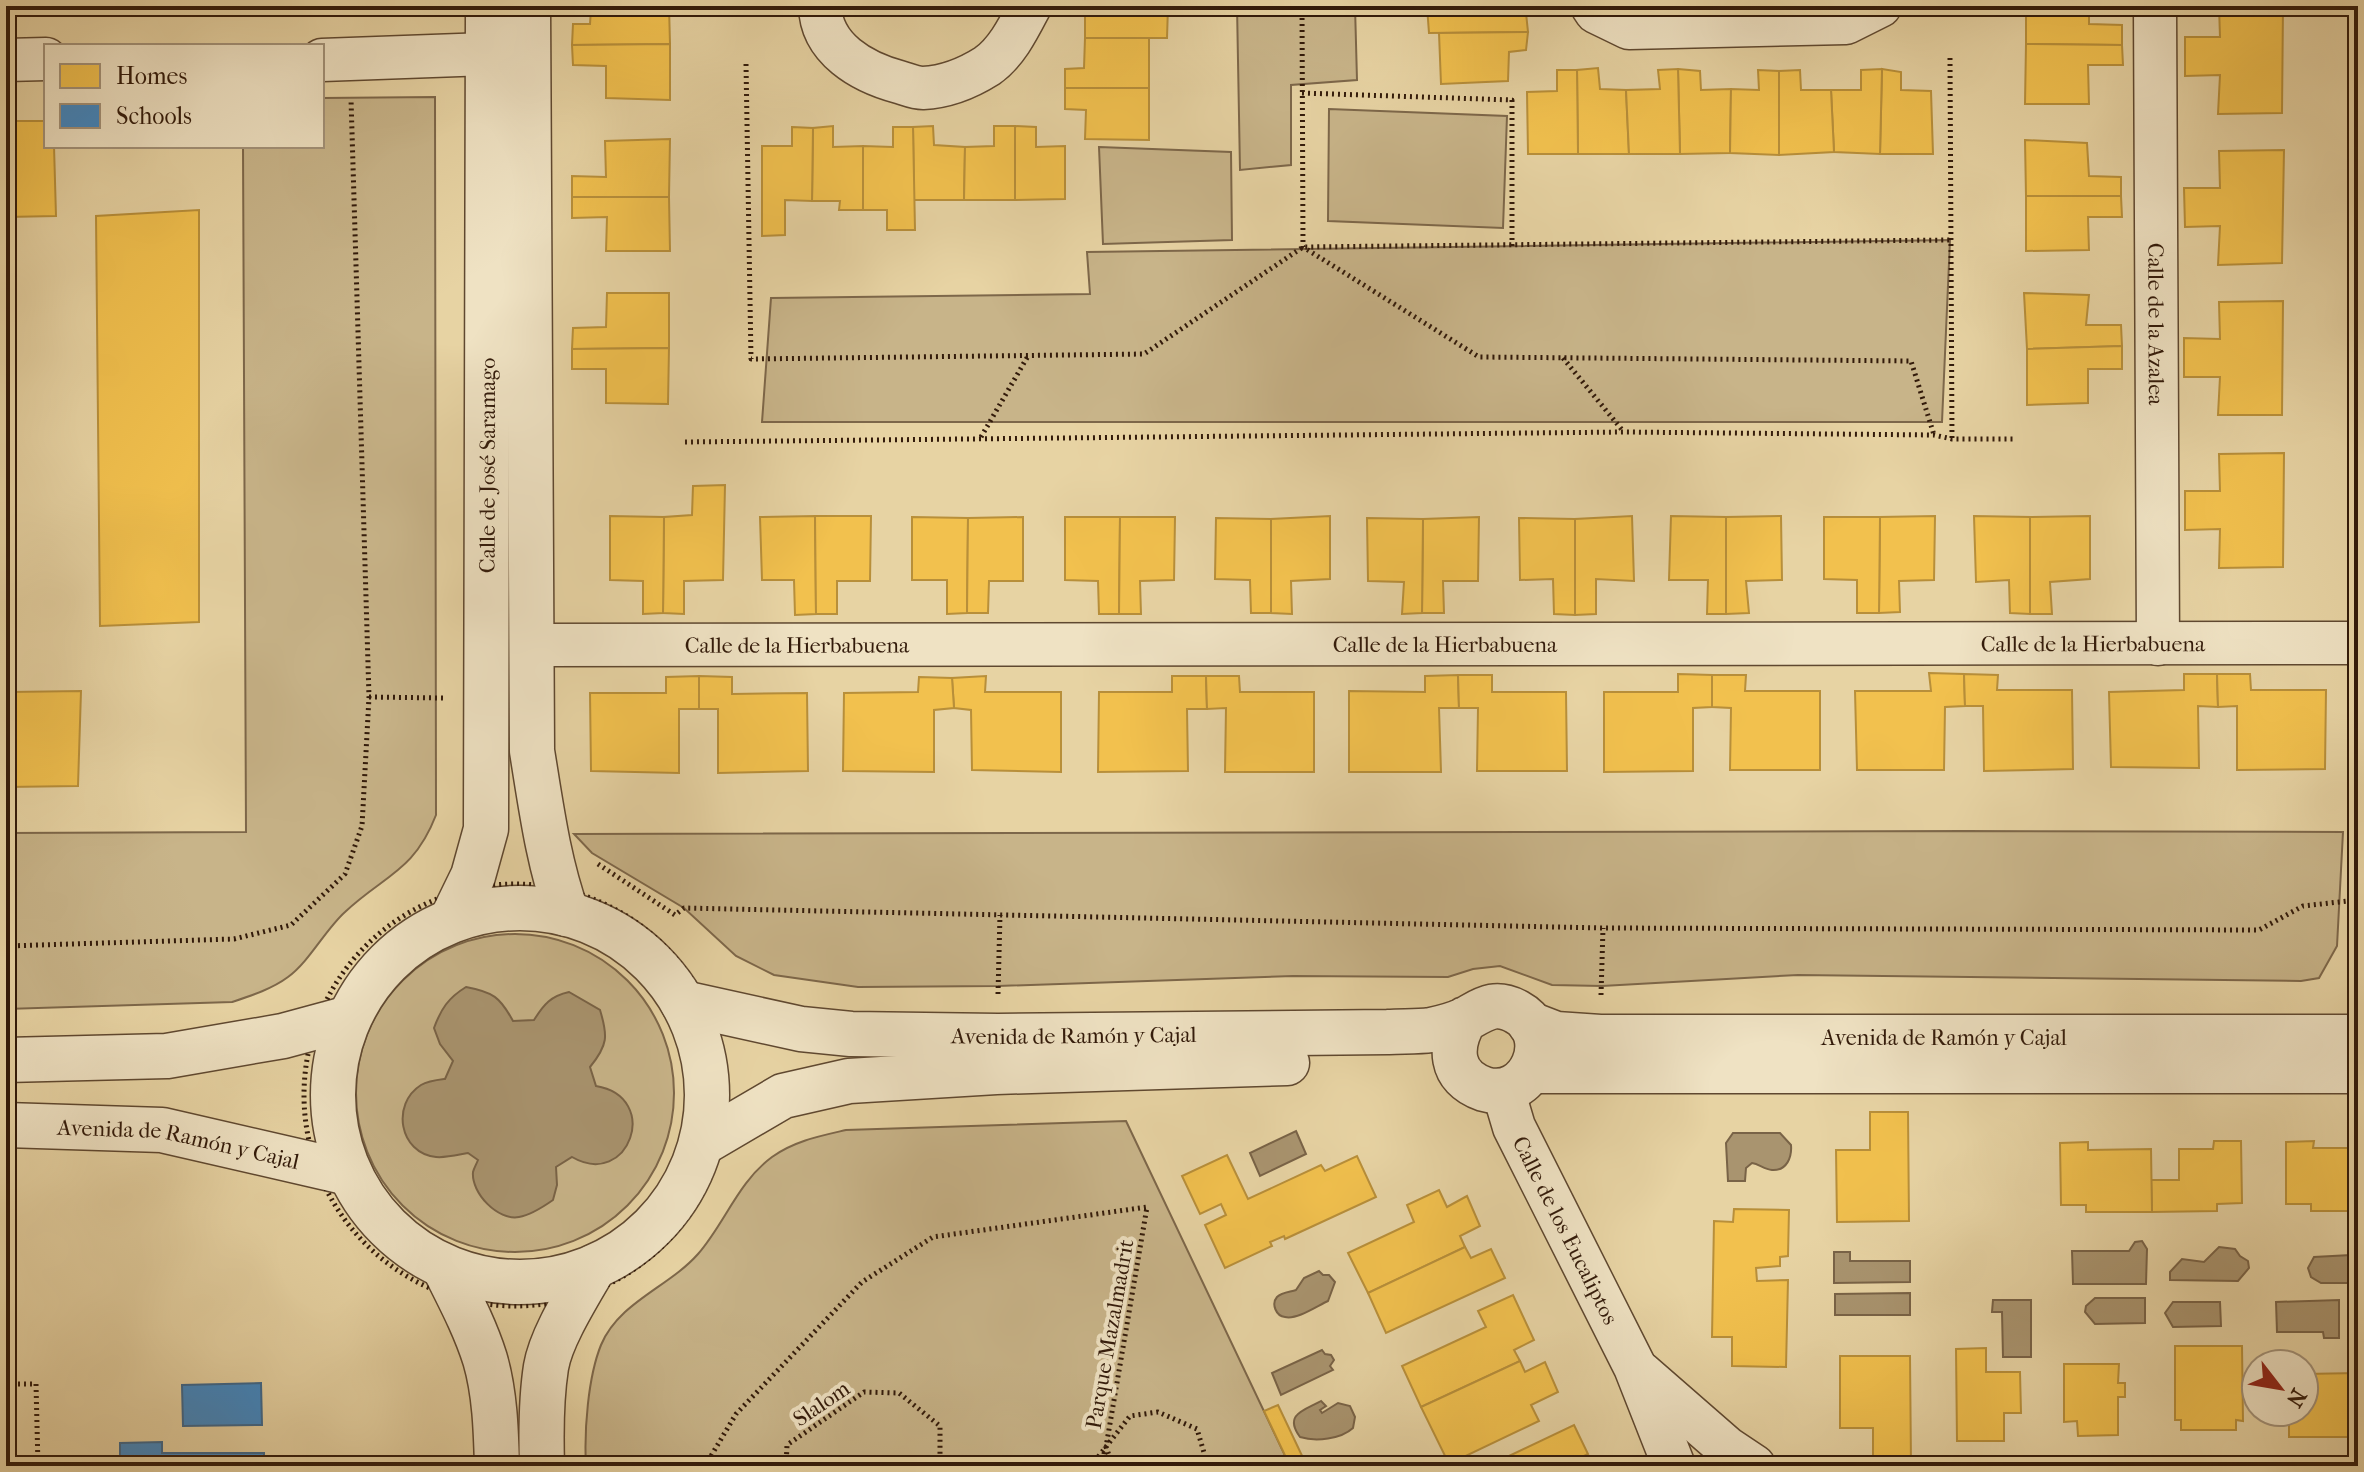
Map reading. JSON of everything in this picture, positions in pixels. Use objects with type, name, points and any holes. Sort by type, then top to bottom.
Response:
[{"type":"street","name":"Calle de José Saramago","points":[[460,903],[473,876],[486,829],[488,6]]},
{"type":"street","name":"Calle de José Saramago","points":[[528,6],[532,751],[546,837],[562,901]]},
{"type":"street","points":[[820,6],[820,15],[832,44],[853,63],[885,78],[921,88],[958,81],[989,64],[1013,38],[1030,6]]},
{"type":"street","points":[[1592,6],[1596,12],[1629,28],[1846,23],[1880,6]]},
{"type":"street","name":"Calle de la Azalea","points":[[2155,6],[2158,644]]},
{"type":"street","points":[[335,60],[487,54]]},
{"type":"street","points":[[6,60],[44,59]]},
{"type":"street","name":"Calle de la Hierbabuena","points":[[531,645],[2358,643]]},
{"type":"street","points":[[6,1060],[167,1056],[283,1036],[330,1023],[406,946],[460,903],[490,910],[529,908],[562,901],[635,946],[695,1005],[712,1138],[662,1218],[586,1281],[546,1365],[541,1429],[542,1466]]},
{"type":"street","name":"Avenida de Ramón y Cajal","points":[[695,1005],[801,1029],[851,1034],[998,1036],[1388,1032],[1431,1029],[1465,1019],[1477,1010],[1492,1006],[1507,1007],[1520,1013],[1530,1024],[1556,1034],[1600,1037],[2358,1037]]},
{"type":"street","points":[[1460,1070],[1454,1053],[1456,1035],[1465,1019]]},
{"type":"street","points":[[330,1023],[333,1168],[394,1233],[452,1283],[486,1362],[497,1466]]},
{"type":"street","points":[[1517,1081],[1537,1056],[1537,1039],[1530,1024]]},
{"type":"street","name":"Avenida de Ramón y Cajal","points":[[712,1138],[783,1096],[849,1081],[996,1072],[1389,1059],[1433,1063],[1460,1070],[1471,1083],[1487,1090],[1517,1081],[2358,1071]]},
{"type":"street","name":"Calle de los Eucaliptos","points":[[1517,1081],[1514,1127],[1635,1367],[1674,1466]]},
{"type":"street","name":"Avenida de Ramón y Cajal","points":[[6,1125],[162,1130],[333,1168]]},
{"type":"street","points":[[452,1283],[586,1281]]},
{"type":"street","name":"Calle de los Eucaliptos","points":[[1635,1367],[1727,1448],[1754,1466]]},
{"type":"path","points":[[1302,6],[1303,247]]},
{"type":"path","points":[[1950,58],[1952,439]]},
{"type":"path","points":[[6,946],[234,939],[291,925],[345,874],[362,826],[369,697],[335,60]]},
{"type":"path","points":[[746,64],[751,359],[1144,354],[1303,247],[1950,240]]},
{"type":"path","points":[[1302,93],[1512,100],[1512,246]]},
{"type":"path","points":[[1303,247],[1479,357],[1911,361],[1934,435]]},
{"type":"path","points":[[980,438],[1029,356]]},
{"type":"path","points":[[1563,358],[1623,432]]},
{"type":"path","points":[[685,442],[1623,432],[1934,435],[1952,439],[2013,439]]},
{"type":"path","points":[[369,697],[485,697]]},
{"type":"path","points":[[589,857],[675,915],[684,908],[1603,928],[2259,930],[2303,906],[2348,901]]},
{"type":"path","points":[[509,883],[562,901],[585,895],[630,916],[676,957],[690,976],[695,1005],[716,1029],[722,1052],[726,1095],[712,1138],[713,1168],[701,1194],[673,1235],[620,1278],[586,1281],[524,1305],[498,1306],[452,1283],[432,1290],[407,1277],[373,1251],[341,1215],[333,1168],[307,1131],[305,1078],[330,1023],[319,1018],[337,982],[359,953],[393,923],[419,907],[460,903],[509,883]]},
{"type":"path","points":[[998,994],[1000,915]]},
{"type":"path","points":[[1601,1006],[1603,928]]},
{"type":"path","name":"Parque Mazalmadrit","points":[[705,1466],[736,1414],[862,1282],[933,1237],[1147,1207],[1106,1447],[1113,1466]]},
{"type":"path","points":[[6,1384],[36,1384],[38,1466]]},
{"type":"path","name":"Slalom","points":[[786,1466],[787,1445],[864,1392],[899,1393],[940,1426],[940,1466]]},
{"type":"path","points":[[1091,1466],[1130,1416],[1158,1412],[1197,1429],[1208,1466]]},
{"type":"path","points":[[1102,1466],[1106,1447]]},
{"type":"shaded area","points":[[1237,6],[1355,6],[1357,80],[1291,85],[1291,165],[1240,170]]},
{"type":"shaded area","points":[[435,97],[436,815],[408,861],[338,919],[296,971],[261,992],[232,1002],[6,1009],[6,833],[246,832],[243,148],[324,148],[324,98]]},
{"type":"shaded area","points":[[1329,109],[1507,116],[1503,228],[1328,221]]},
{"type":"shaded area","points":[[1099,147],[1231,152],[1232,240],[1103,244]]},
{"type":"shaded area","points":[[1950,240],[1942,422],[762,422],[771,298],[1090,294],[1087,252]]},
{"type":"shaded area","points":[[2343,832],[2337,946],[2319,978],[2301,981],[1798,975],[1602,986],[1552,985],[1500,966],[1473,969],[1448,977],[1293,976],[998,986],[858,987],[774,975],[736,956],[684,908],[592,853],[574,834]]},
{"type":"shaded area","points":[[499,934],[531,934],[576,946],[604,961],[628,980],[647,1004],[662,1032],[674,1077],[674,1109],[662,1154],[647,1182],[628,1206],[604,1225],[576,1240],[531,1252],[499,1252],[469,1245],[440,1233],[414,1216],[392,1194],[375,1168],[363,1139],[356,1109],[356,1077],[363,1047],[375,1018],[392,992],[414,970],[440,953],[469,941]]},
{"type":"shaded area","points":[[466,987],[495,997],[513,1021],[534,1020],[548,1002],[569,992],[600,1010],[605,1040],[590,1067],[596,1086],[616,1094],[628,1106],[632,1122],[630,1138],[622,1152],[609,1161],[592,1164],[572,1157],[556,1167],[557,1185],[553,1200],[519,1217],[503,1215],[481,1197],[473,1172],[478,1160],[468,1153],[440,1157],[424,1154],[414,1147],[403,1127],[405,1104],[412,1093],[421,1085],[445,1079],[453,1061],[440,1044],[434,1028],[446,1004]]},
{"type":"shaded area","points":[[1126,1121],[1290,1466],[586,1466],[590,1388],[601,1345],[609,1330],[632,1306],[698,1254],[750,1178],[780,1151],[846,1130]]},
{"type":"shaded area","points":[[1296,1131],[1306,1154],[1260,1176],[1250,1153]]},
{"type":"shaded area","points":[[1733,1133],[1780,1133],[1791,1145],[1788,1162],[1777,1170],[1752,1163],[1746,1168],[1745,1181],[1728,1181],[1726,1143]]},
{"type":"shaded area","points":[[2142,1241],[2147,1249],[2146,1284],[2073,1284],[2072,1251],[2129,1251],[2135,1242]]},
{"type":"shaded area","points":[[2358,1246],[2358,1283],[2321,1283],[2311,1277],[2308,1268],[2314,1257],[2351,1255]]},
{"type":"shaded area","points":[[2219,1247],[2235,1249],[2248,1261],[2249,1268],[2238,1281],[2170,1280],[2170,1272],[2182,1259],[2204,1262]]},
{"type":"shaded area","points":[[1834,1252],[1850,1252],[1850,1261],[1910,1261],[1910,1282],[1834,1283]]},
{"type":"shaded area","points":[[1319,1271],[1335,1282],[1328,1301],[1295,1316],[1279,1314],[1275,1306],[1277,1297],[1296,1290],[1304,1278]]},
{"type":"shaded area","points":[[1910,1293],[1910,1315],[1835,1315],[1835,1294]]},
{"type":"shaded area","points":[[2095,1298],[2145,1298],[2145,1323],[2095,1324],[2085,1312],[2086,1306]]},
{"type":"shaded area","points":[[1993,1300],[2031,1300],[2031,1357],[2003,1357],[2002,1312],[1992,1312]]},
{"type":"shaded area","points":[[2339,1300],[2339,1338],[2324,1338],[2323,1332],[2277,1332],[2276,1302]]},
{"type":"shaded area","points":[[2173,1302],[2220,1302],[2221,1326],[2173,1327],[2165,1313]]},
{"type":"shaded area","points":[[1322,1350],[1334,1360],[1330,1366],[1333,1370],[1281,1395],[1272,1373]]},
{"type":"shaded area","points":[[1321,1401],[1326,1406],[1320,1410],[1322,1413],[1338,1403],[1350,1406],[1355,1417],[1353,1428],[1342,1435],[1328,1438],[1300,1437],[1295,1429],[1295,1418]]},
{"type":"building: Homes","points":[[605,6],[669,6],[670,44],[572,45],[573,24],[590,24],[591,9]]},
{"type":"building: Homes","points":[[1066,6],[1168,6],[1167,38],[1085,38],[1085,8]]},
{"type":"building: Homes","points":[[1427,6],[1506,6],[1505,11],[1526,13],[1528,32],[1429,33]]},
{"type":"building: Homes","points":[[2026,6],[2089,6],[2089,24],[2122,25],[2122,45],[2026,44]]},
{"type":"building: Homes","points":[[2219,6],[2283,6],[2282,113],[2218,114],[2220,75],[2185,76],[2185,37],[2220,37]]},
{"type":"building: Homes","points":[[1528,32],[1526,50],[1509,52],[1508,81],[1441,84],[1439,33]]},
{"type":"building: Homes","points":[[1085,38],[1149,38],[1149,88],[1065,88],[1065,69],[1084,68]]},
{"type":"building: Homes","points":[[670,44],[670,100],[606,98],[606,66],[573,65],[572,45]]},
{"type":"building: Homes","points":[[2026,44],[2122,45],[2123,65],[2088,65],[2089,104],[2025,104]]},
{"type":"building: Homes","points":[[1598,68],[1600,89],[1626,90],[1629,154],[1578,154],[1577,70]]},
{"type":"building: Homes","points":[[1678,69],[1700,71],[1701,90],[1731,89],[1730,153],[1680,154]]},
{"type":"building: Homes","points":[[1678,69],[1680,154],[1629,154],[1626,90],[1660,89],[1658,70]]},
{"type":"building: Homes","points":[[1882,69],[1901,72],[1901,90],[1931,91],[1933,154],[1880,154]]},
{"type":"building: Homes","points":[[1882,69],[1880,154],[1834,152],[1831,90],[1861,90],[1861,70]]},
{"type":"building: Homes","points":[[1557,70],[1577,70],[1578,154],[1528,154],[1527,92],[1557,91]]},
{"type":"building: Homes","points":[[1758,70],[1779,71],[1779,155],[1730,153],[1731,89],[1759,90]]},
{"type":"building: Homes","points":[[1800,70],[1801,90],[1831,90],[1834,152],[1779,155],[1779,71]]},
{"type":"building: Homes","points":[[1065,88],[1149,88],[1149,140],[1085,139],[1086,110],[1065,109]]},
{"type":"building: Homes","points":[[6,121],[44,121],[44,148],[54,148],[56,216],[6,217]]},
{"type":"building: Homes","points":[[833,126],[833,147],[863,146],[863,210],[839,210],[840,201],[812,201],[813,128]]},
{"type":"building: Homes","points":[[933,126],[934,145],[965,147],[964,200],[914,200],[913,127]]},
{"type":"building: Homes","points":[[994,126],[1015,126],[1015,200],[964,200],[965,147],[994,146]]},
{"type":"building: Homes","points":[[1015,126],[1036,127],[1036,147],[1065,146],[1065,199],[1015,200]]},
{"type":"building: Homes","points":[[792,127],[813,128],[812,201],[785,200],[785,235],[762,236],[762,146],[792,146]]},
{"type":"building: Homes","points":[[893,127],[913,127],[915,230],[887,230],[887,210],[863,210],[863,146],[893,147]]},
{"type":"building: Homes","points":[[670,139],[669,197],[572,197],[572,176],[606,177],[605,141]]},
{"type":"building: Homes","points":[[2025,140],[2087,143],[2089,176],[2121,177],[2121,196],[2026,196]]},
{"type":"building: Homes","points":[[2284,150],[2282,263],[2218,265],[2220,226],[2185,227],[2184,188],[2220,188],[2219,151]]},
{"type":"building: Homes","points":[[2026,196],[2121,196],[2122,217],[2088,217],[2089,250],[2026,251]]},
{"type":"building: Homes","points":[[572,197],[669,197],[670,251],[606,251],[607,217],[572,218]]},
{"type":"building: Homes","points":[[199,210],[199,622],[100,626],[96,216]]},
{"type":"building: Homes","points":[[607,293],[669,293],[669,348],[572,349],[573,328],[606,327]]},
{"type":"building: Homes","points":[[2024,293],[2089,295],[2086,325],[2121,325],[2122,346],[2027,349]]},
{"type":"building: Homes","points":[[2283,301],[2282,415],[2218,415],[2220,377],[2184,377],[2184,338],[2220,339],[2219,302]]},
{"type":"building: Homes","points":[[2122,346],[2122,369],[2088,369],[2088,403],[2027,405],[2027,349]]},
{"type":"building: Homes","points":[[669,348],[668,404],[606,403],[606,369],[572,369],[572,349]]},
{"type":"building: Homes","points":[[2284,453],[2283,567],[2219,568],[2220,529],[2185,530],[2185,491],[2220,491],[2219,454]]},
{"type":"building: Homes","points":[[725,485],[723,580],[684,581],[684,614],[663,613],[664,517],[692,515],[693,486]]},
{"type":"building: Homes","points":[[610,516],[664,517],[663,613],[643,614],[643,581],[610,580]]},
{"type":"building: Homes","points":[[815,516],[816,614],[795,615],[794,580],[762,580],[760,517]]},
{"type":"building: Homes","points":[[815,516],[871,516],[870,581],[837,581],[837,614],[816,614]]},
{"type":"building: Homes","points":[[1330,516],[1330,579],[1291,581],[1292,614],[1271,613],[1271,519]]},
{"type":"building: Homes","points":[[1632,516],[1634,581],[1596,579],[1596,614],[1575,615],[1575,519]]},
{"type":"building: Homes","points":[[1671,516],[1726,517],[1726,614],[1707,614],[1708,580],[1669,580]]},
{"type":"building: Homes","points":[[1781,516],[1782,580],[1746,581],[1749,613],[1726,614],[1726,517]]},
{"type":"building: Homes","points":[[1935,516],[1934,580],[1899,581],[1900,612],[1879,613],[1880,517]]},
{"type":"building: Homes","points":[[1974,516],[2030,517],[2030,614],[2010,613],[2009,580],[1976,582]]},
{"type":"building: Homes","points":[[2090,516],[2090,579],[2050,582],[2052,614],[2030,614],[2030,517]]},
{"type":"building: Homes","points":[[912,517],[968,518],[967,613],[947,614],[947,580],[912,580]]},
{"type":"building: Homes","points":[[1023,517],[1023,581],[989,581],[988,613],[967,613],[968,518]]},
{"type":"building: Homes","points":[[1065,517],[1120,517],[1119,614],[1099,614],[1098,581],[1065,580]]},
{"type":"building: Homes","points":[[1120,517],[1175,517],[1174,580],[1140,581],[1141,614],[1119,614]]},
{"type":"building: Homes","points":[[1479,517],[1478,581],[1443,581],[1444,613],[1422,613],[1423,519]]},
{"type":"building: Homes","points":[[1824,517],[1880,517],[1879,613],[1857,613],[1857,580],[1824,579]]},
{"type":"building: Homes","points":[[1216,518],[1271,519],[1271,613],[1251,613],[1250,580],[1215,579]]},
{"type":"building: Homes","points":[[1367,518],[1423,519],[1422,613],[1402,614],[1404,582],[1368,581]]},
{"type":"building: Homes","points":[[1519,518],[1575,519],[1575,615],[1554,614],[1553,579],[1520,580]]},
{"type":"building: Homes","points":[[1929,673],[1964,674],[1965,706],[1945,707],[1944,770],[1857,770],[1855,691],[1931,691]]},
{"type":"building: Homes","points":[[6,674],[11,674],[10,692],[81,691],[78,786],[6,787]]},
{"type":"building: Homes","points":[[1678,674],[1712,675],[1712,707],[1693,708],[1693,771],[1604,772],[1604,692],[1678,692]]},
{"type":"building: Homes","points":[[1964,674],[1998,675],[1997,690],[2072,690],[2073,769],[1984,771],[1983,706],[1965,706]]},
{"type":"building: Homes","points":[[2184,674],[2217,674],[2218,707],[2198,706],[2199,768],[2111,767],[2109,692],[2184,690]]},
{"type":"building: Homes","points":[[2217,674],[2250,674],[2251,690],[2326,690],[2325,769],[2237,770],[2237,706],[2218,707]]},
{"type":"building: Homes","points":[[1458,675],[1459,708],[1439,708],[1441,772],[1349,772],[1349,691],[1425,692],[1425,676]]},
{"type":"building: Homes","points":[[1458,675],[1492,675],[1492,692],[1566,692],[1567,771],[1477,771],[1478,708],[1459,708]]},
{"type":"building: Homes","points":[[1712,675],[1746,675],[1745,691],[1820,691],[1820,770],[1730,770],[1731,708],[1712,707]]},
{"type":"building: Homes","points":[[699,676],[699,709],[679,709],[679,773],[591,771],[590,693],[666,693],[666,677]]},
{"type":"building: Homes","points":[[699,676],[732,677],[732,694],[807,693],[808,771],[718,773],[718,709],[699,709]]},
{"type":"building: Homes","points":[[986,676],[985,692],[1061,692],[1061,772],[972,770],[971,710],[954,708],[952,678]]},
{"type":"building: Homes","points":[[1172,676],[1206,676],[1207,709],[1187,709],[1188,771],[1098,772],[1099,692],[1172,692]]},
{"type":"building: Homes","points":[[1206,676],[1239,676],[1240,692],[1314,692],[1314,772],[1225,772],[1226,708],[1207,709]]},
{"type":"building: Homes","points":[[919,677],[952,678],[954,708],[934,710],[934,772],[843,771],[844,693],[918,692]]},
{"type":"building: Homes","points":[[1870,1112],[1908,1112],[1909,1221],[1837,1222],[1836,1150],[1870,1150]]},
{"type":"building: Homes","points":[[2214,1141],[2241,1141],[2242,1203],[2217,1204],[2217,1211],[2152,1212],[2151,1180],[2179,1180],[2179,1149],[2213,1149]]},
{"type":"building: Homes","points":[[2314,1141],[2313,1148],[2358,1148],[2358,1211],[2311,1211],[2311,1204],[2286,1204],[2286,1142]]},
{"type":"building: Homes","points":[[2088,1142],[2088,1150],[2151,1149],[2152,1212],[2086,1212],[2086,1205],[2061,1205],[2060,1143]]},
{"type":"building: Homes","points":[[1227,1155],[1248,1199],[1321,1165],[1325,1171],[1357,1156],[1376,1197],[1285,1239],[1284,1236],[1270,1242],[1272,1246],[1225,1268],[1205,1225],[1226,1215],[1221,1204],[1200,1214],[1182,1176]]},
{"type":"building: Homes","points":[[1439,1190],[1447,1207],[1467,1196],[1480,1226],[1460,1236],[1465,1247],[1368,1293],[1348,1253],[1414,1222],[1407,1205]]},
{"type":"building: Homes","points":[[1734,1209],[1789,1210],[1788,1256],[1780,1257],[1780,1266],[1756,1268],[1757,1281],[1788,1280],[1786,1367],[1732,1366],[1732,1337],[1712,1337],[1714,1221],[1733,1222]]},
{"type":"building: Homes","points":[[1465,1247],[1471,1258],[1491,1249],[1505,1278],[1386,1333],[1368,1293]]},
{"type":"building: Homes","points":[[1513,1295],[1534,1340],[1514,1350],[1520,1361],[1421,1407],[1402,1366],[1486,1327],[1478,1311]]},
{"type":"building: Homes","points":[[2175,1346],[2242,1346],[2240,1421],[2236,1420],[2236,1430],[2181,1430],[2181,1420],[2175,1420]]},
{"type":"building: Homes","points":[[1986,1348],[1986,1372],[2020,1372],[2021,1413],[2004,1413],[2004,1441],[1957,1441],[1956,1349]]},
{"type":"building: Homes","points":[[1840,1356],[1910,1356],[1911,1466],[1873,1466],[1873,1428],[1840,1428]]},
{"type":"building: Homes","points":[[1520,1361],[1525,1372],[1545,1362],[1558,1392],[1531,1405],[1539,1421],[1449,1464],[1421,1407]]},
{"type":"building: Homes","points":[[2064,1364],[2119,1364],[2118,1383],[2125,1383],[2125,1397],[2118,1397],[2118,1435],[2078,1436],[2077,1421],[2064,1422]]},
{"type":"building: Homes","points":[[2358,1373],[2358,1437],[2289,1437],[2289,1428],[2320,1428],[2320,1374]]},
{"type":"building: Homes","points":[[1278,1405],[1305,1462],[1296,1466],[1290,1466],[1264,1411]]},
{"type":"building: Homes","points":[[1574,1425],[1588,1454],[1569,1466],[1488,1466]]},
{"type":"building: Schools","points":[[261,1383],[262,1425],[183,1426],[182,1385]]},
{"type":"building: Schools","points":[[162,1442],[162,1453],[264,1453],[264,1466],[120,1466],[120,1443]]}]
